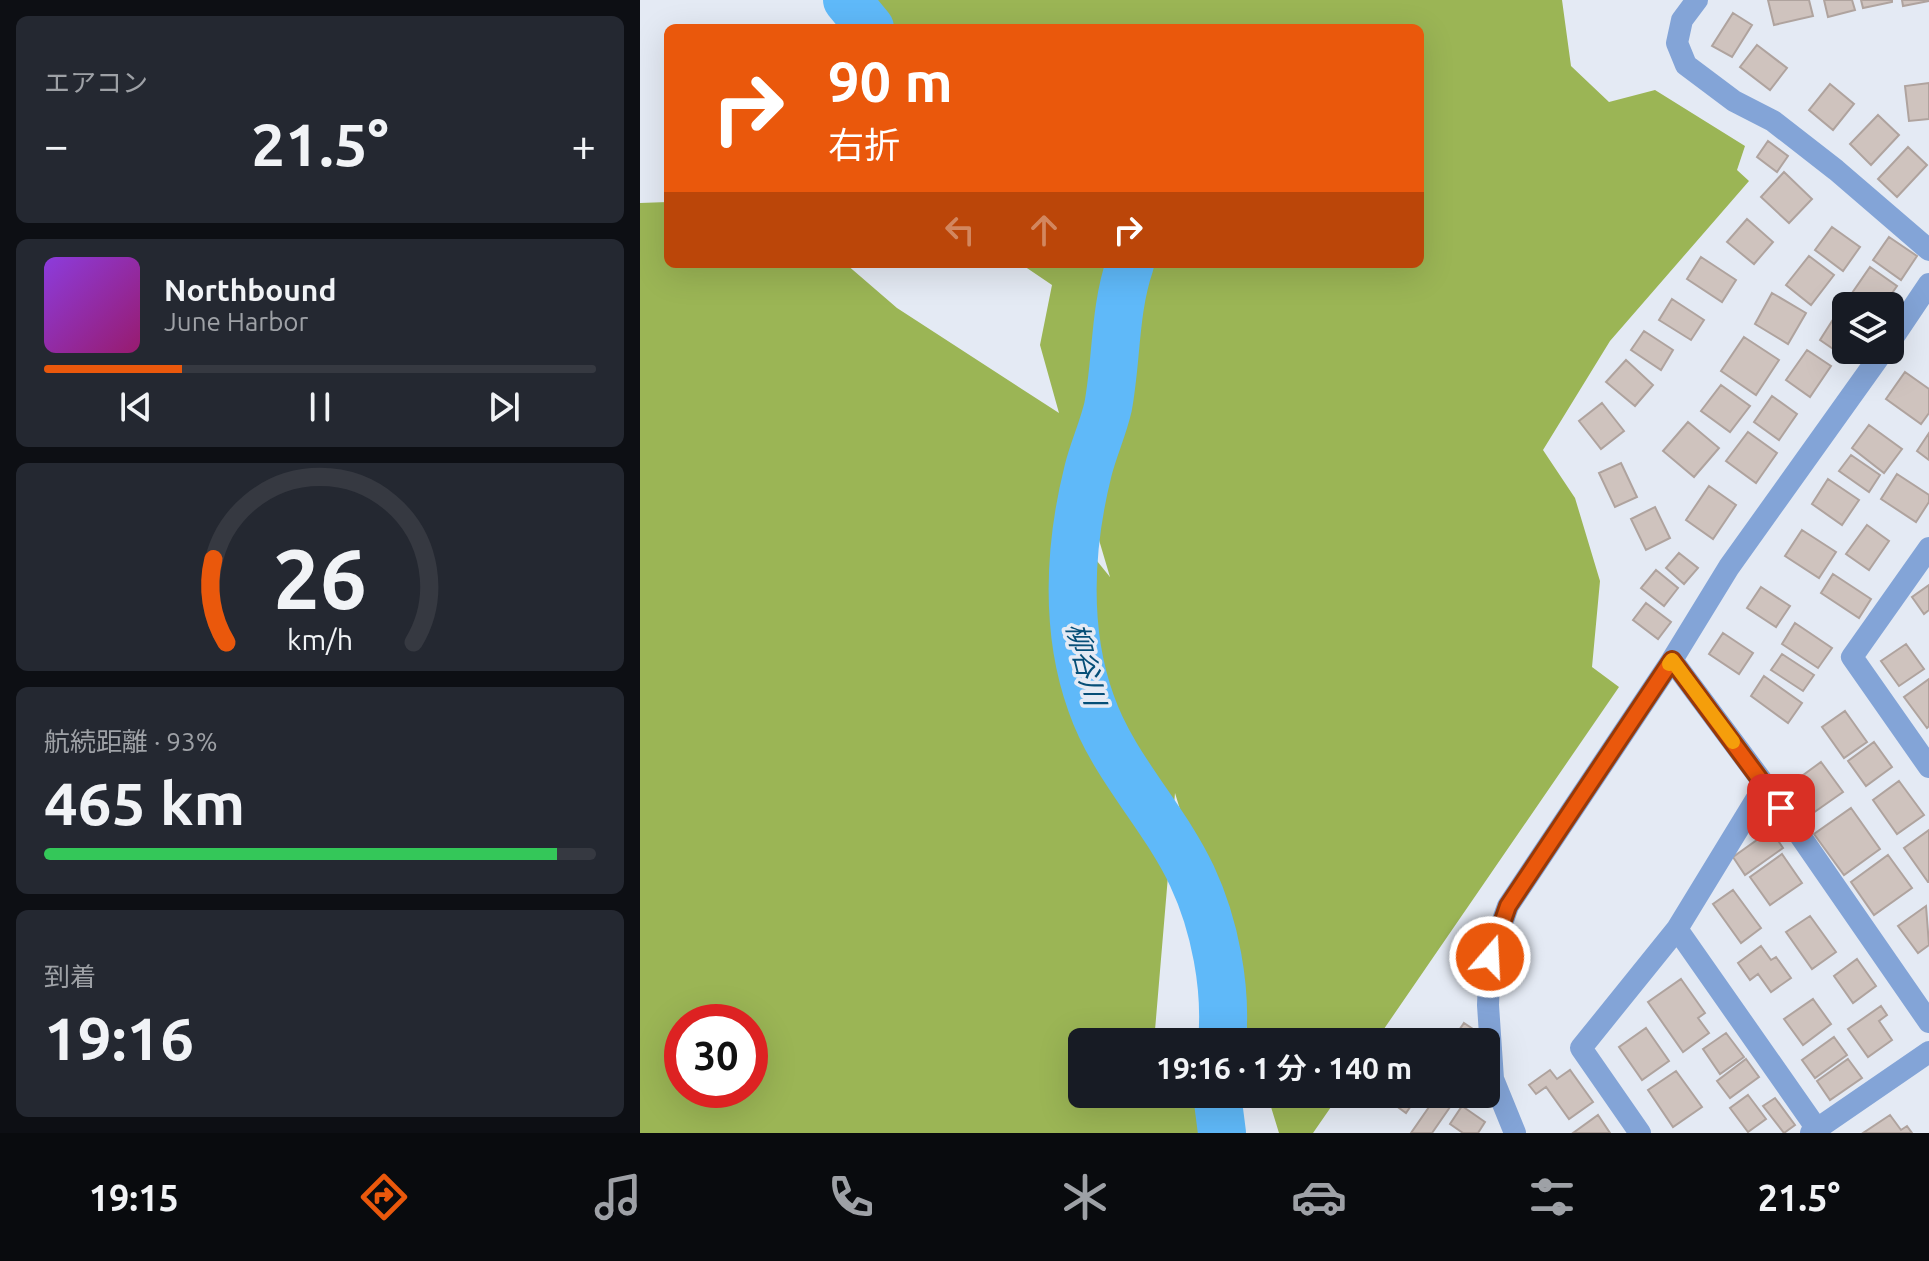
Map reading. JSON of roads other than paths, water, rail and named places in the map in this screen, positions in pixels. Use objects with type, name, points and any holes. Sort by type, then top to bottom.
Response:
[{"type":"street","points":[[1697,0],[1682,20],[1677,43],[1686,65],[1734,101],[1773,121],[1929,250]]},
{"type":"street","points":[[1904,321],[1929,284]]},
{"type":"street","points":[[1515,1133],[1493,1079],[1488,1005],[1490,957],[1508,906],[1672,660],[1729,567],[1874,364]]},
{"type":"street","points":[[1929,548],[1852,657],[1929,767]]},
{"type":"street","points":[[1672,660],[1765,785],[1929,1022]]},
{"type":"street","points":[[1640,1133],[1581,1048],[1677,929],[1765,785]]},
{"type":"street","points":[[1677,929],[1814,1131],[1929,1052]]},
{"type":"waterway","name":"柳谷川","points":[[847,0],[867,24]]},
{"type":"waterway","name":"柳谷川","points":[[1129,268],[1118,317],[1108,407],[1088,471],[1077,529],[1073,588],[1077,647],[1091,703],[1112,749],[1181,854],[1200,895],[1218,957],[1223,1028]]},
{"type":"waterway","name":"柳谷川","points":[[1219,1108],[1222,1133]]}]
